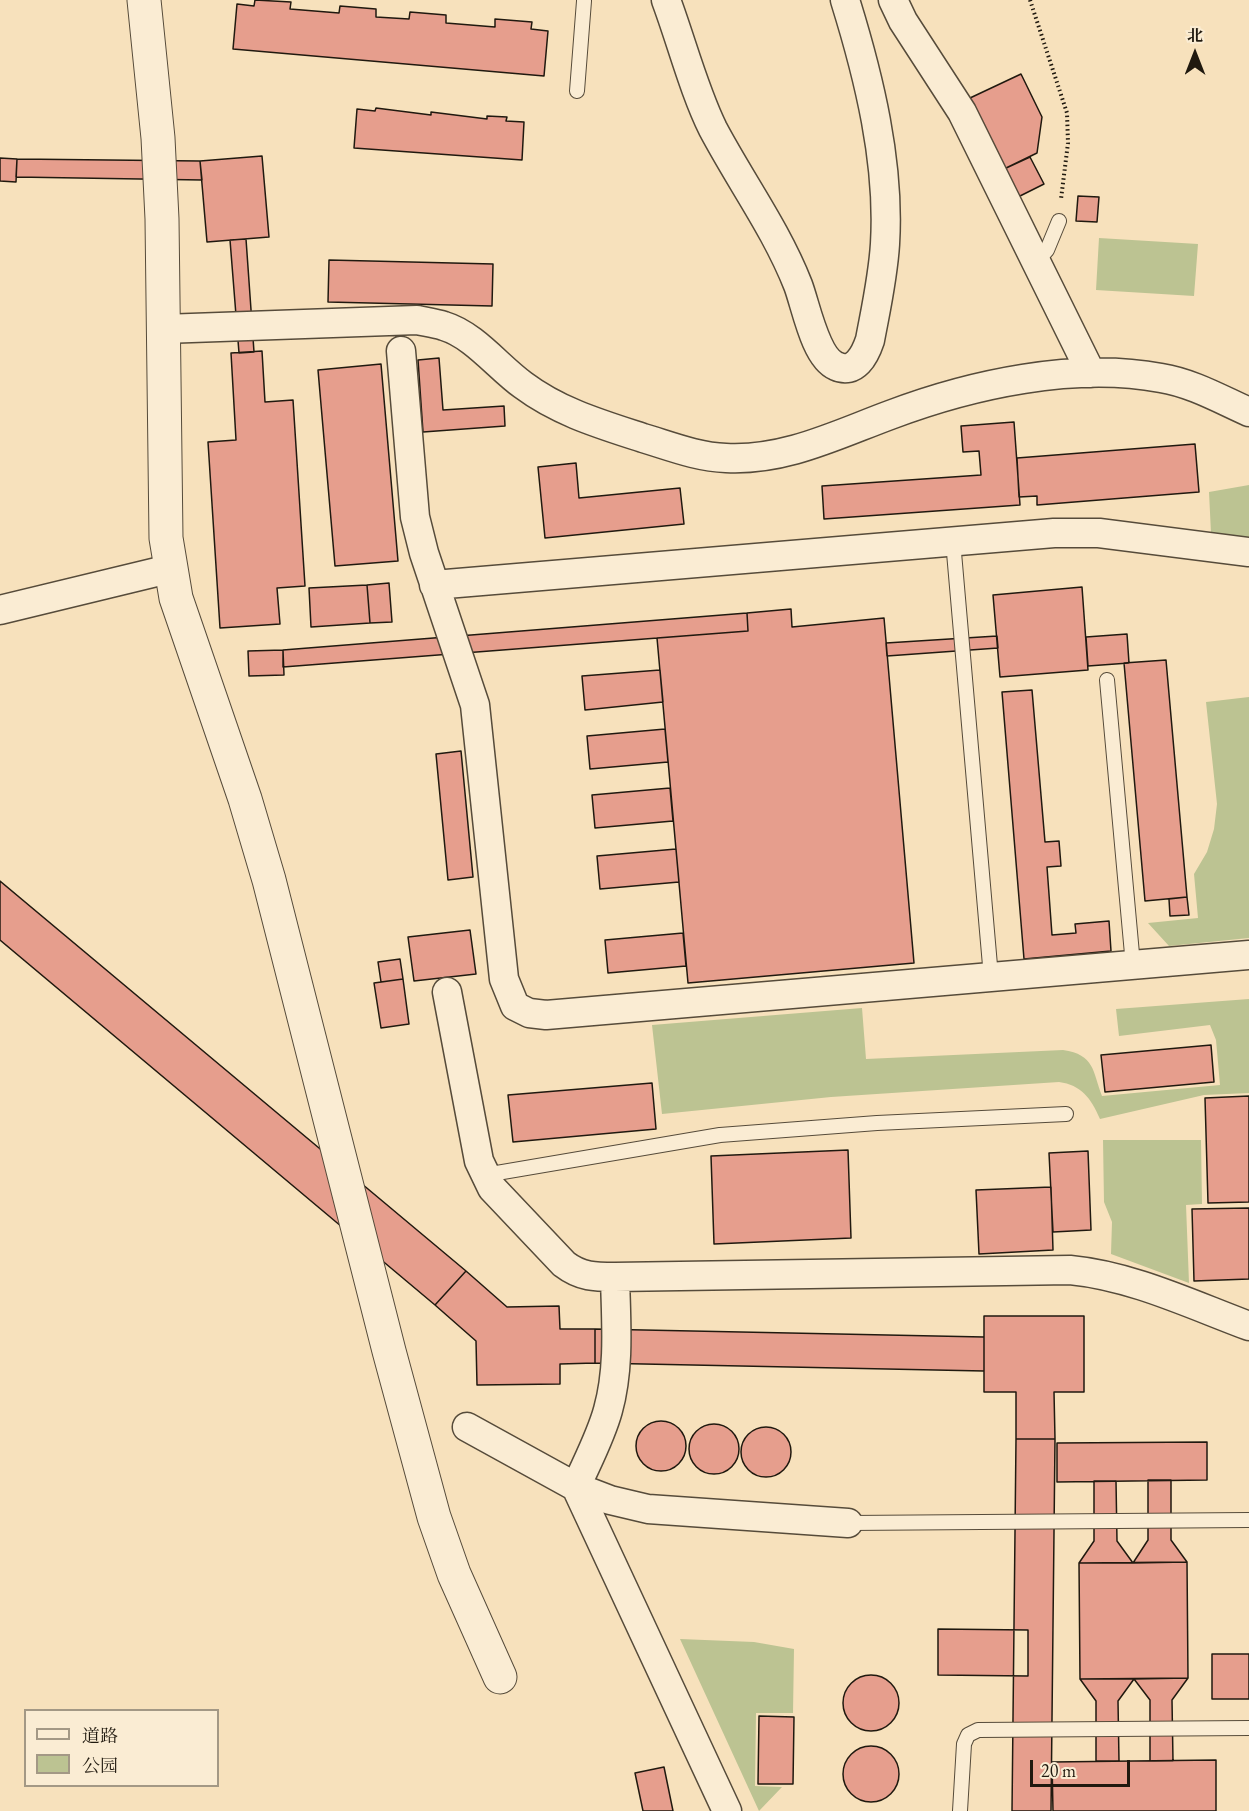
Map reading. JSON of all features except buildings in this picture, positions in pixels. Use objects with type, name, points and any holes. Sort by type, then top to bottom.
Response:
[{"type":"street","points":[[144,0],[158,138],[166,538],[169,569],[176,598],[245,799],[269,880],[389,1352],[434,1516],[454,1574],[500,1677]]},
{"type":"street","points":[[666,0],[712,126],[738,174],[766,216],[788,260],[817,343],[824,356],[835,366],[846,368],[857,364],[865,354],[870,340],[885,244],[885,197],[876,127],[846,0]]},
{"type":"street","points":[[893,0],[903,21],[962,112],[1091,373]]},
{"type":"street","points":[[163,329],[417,320],[446,326],[468,339],[523,385],[552,405],[588,420],[687,452],[724,458],[760,458],[795,451],[941,396],[1029,379],[1091,373],[1126,373],[1162,378],[1199,388],[1249,412]]},
{"type":"street","points":[[401,351],[415,517],[434,585],[475,705],[504,979],[515,1006],[529,1013],[546,1015],[1249,955]]},
{"type":"street","points":[[434,585],[1054,533],[1099,533],[1249,552]]},
{"type":"street","points":[[0,610],[169,569]]},
{"type":"street","points":[[447,992],[479,1161],[485,1175],[492,1188],[564,1264],[584,1275],[615,1277],[1070,1270],[1098,1273],[1126,1280],[1249,1326]]},
{"type":"street","points":[[615,1277],[616,1360],[613,1387],[608,1412],[576,1486],[727,1811]]},
{"type":"street","points":[[467,1426],[576,1486],[610,1500],[648,1509],[848,1523]]},
{"type":"lane","points":[[577,91],[583,0]]},
{"type":"lane","points":[[1036,262],[1047,250],[1059,221]]},
{"type":"lane","points":[[953,541],[991,977]]},
{"type":"lane","points":[[1107,680],[1132,965]]},
{"type":"lane","points":[[485,1175],[720,1135],[877,1123],[1066,1114]]},
{"type":"lane","points":[[848,1523],[1249,1520]]},
{"type":"lane","points":[[960,1811],[964,1744],[968,1735],[978,1730],[1249,1728]]},
{"type":"path","points":[[1030,0],[1067,113],[1068,143],[1059,221]]},
{"type":"green space","points":[[1099,238],[1198,244],[1194,296],[1096,290]]},
{"type":"green space","points":[[1249,485],[1249,539],[1211,533],[1209,492]]},
{"type":"green space","points":[[1249,697],[1249,938],[1169,946],[1148,923],[1198,918],[1194,874],[1207,852],[1214,829],[1217,804],[1206,702]]},
{"type":"green space","points":[[1249,999],[1249,1093],[1204,1095],[1100,1119],[1093,1105],[1079,1089],[1059,1082],[831,1097],[662,1114],[652,1025],[862,1008],[866,1059],[1063,1050],[1073,1052],[1087,1060],[1094,1071],[1102,1096],[1220,1085],[1216,1040],[1210,1025],[1119,1036],[1116,1009]]},
{"type":"green space","points":[[1103,1140],[1201,1140],[1202,1204],[1186,1205],[1189,1283],[1111,1254],[1112,1222],[1104,1202]]},
{"type":"green space","points":[[680,1639],[754,1642],[794,1649],[793,1713],[756,1713],[755,1786],[782,1787],[759,1811]]}]
